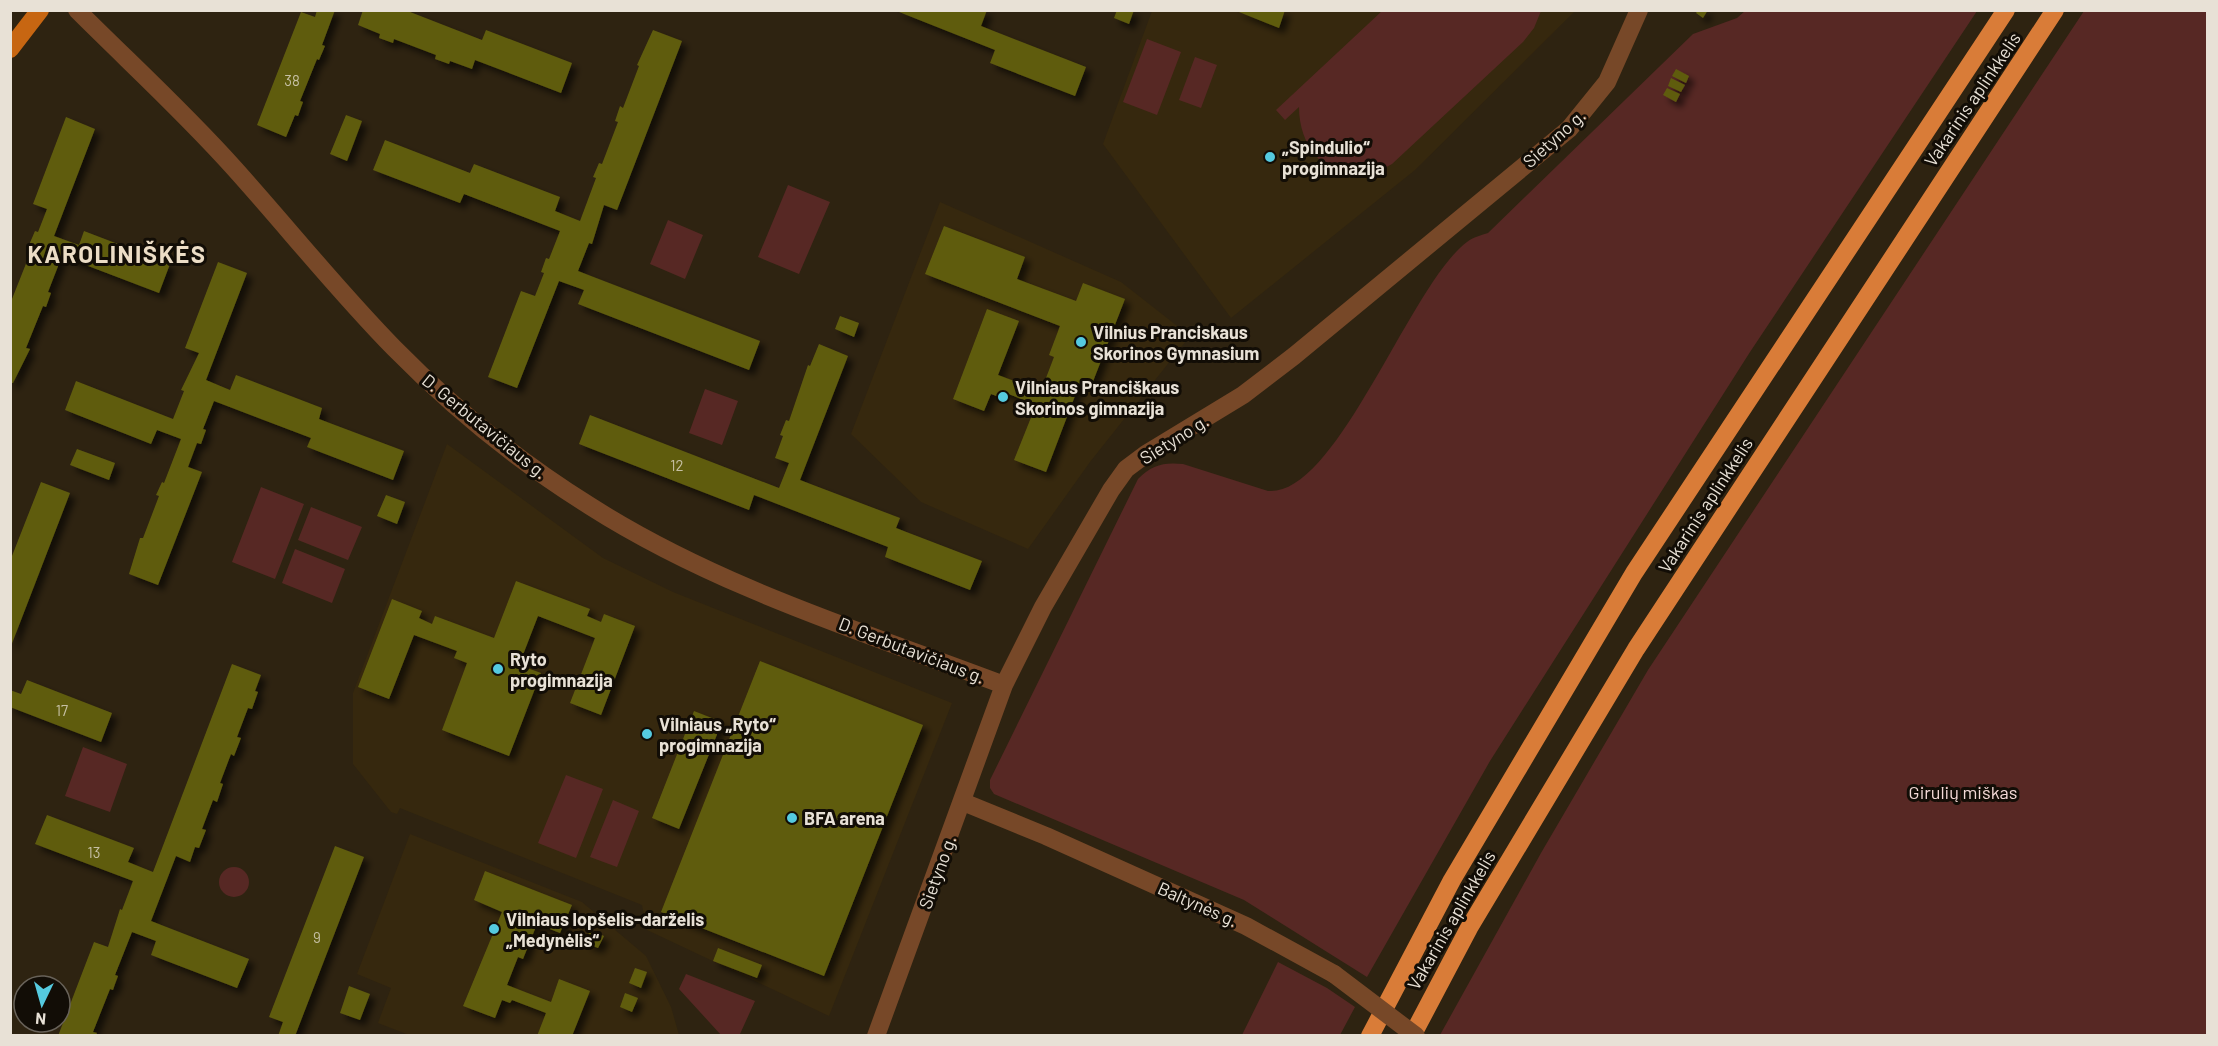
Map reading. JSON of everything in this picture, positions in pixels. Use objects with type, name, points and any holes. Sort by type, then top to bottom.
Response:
[{"type":"highway","name":"Vakarinis aplinkkelis","points":[[1370,1035],[1452,880],[1634,573],[2006,10]]},
{"type":"highway","name":"Vakarinis aplinkkelis","points":[[1412,1035],[1469,927],[1636,649],[2055,10]]},
{"type":"main road","points":[[10,50],[40,10]]},
{"type":"street","name":"D. Gerbutavičiaus g.","points":[[77,10],[203,134],[394,348],[455,406],[511,452],[590,506],[679,557],[780,600],[1004,685]]},
{"type":"street","name":"Sietyno g.","points":[[876,1035],[1004,685],[1059,577],[1110,490],[1126,469],[1243,395],[1569,129],[1607,82],[1640,10]]},
{"type":"street","name":"Baltynės g.","points":[[963,802],[1246,926],[1334,974],[1416,1035]]},
{"type":"shaded area","name":"„Spindulio“ progimnazija","points":[[1152,11],[1575,11],[1415,170],[1231,318],[1103,144]]},
{"type":"shaded area","name":"Vilniaus Pranciškaus Skorinos gimnazija","points":[[940,202],[1121,282],[1190,336],[1090,462],[1028,549],[921,502],[851,434]]},
{"type":"shaded area","name":"Vilniaus „Ryto“ progimnazija","points":[[447,444],[603,558],[673,592],[952,703],[829,1016],[647,930],[642,905],[400,808],[397,814],[391,812],[353,764],[353,693]]},
{"type":"shaded area","name":"Vilniaus lopšelis-darželis „Medynėlis“","points":[[410,834],[582,902],[646,956],[671,1007],[679,1035],[409,1035],[378,1023],[391,988],[357,974]]},
{"type":"green space","points":[[1382,11],[1541,11],[1534,28],[1523,42],[1392,164],[1374,172],[1357,175],[1341,172],[1328,166],[1316,156],[1301,126],[1299,107],[1285,120],[1276,110]]},
{"type":"green space","points":[[1745,11],[1977,11],[1750,352],[1490,761],[1367,977],[1244,900],[994,794],[990,788],[990,780],[1138,479],[1148,470],[1164,464],[1176,463],[1268,491],[1294,484],[1320,461],[1346,426],[1445,265],[1467,242],[1488,233],[1693,34],[1737,18]]},
{"type":"green space","name":"Girulių miškas","points":[[2084,11],[2207,11],[2207,1035],[1440,1035],[1541,853],[1648,670]]},
{"type":"green space","points":[[1147,39],[1181,52],[1157,115],[1123,102]]},
{"type":"green space","points":[[1195,57],[1217,65],[1201,108],[1179,100]]},
{"type":"green space","points":[[788,185],[830,202],[799,274],[758,257]]},
{"type":"green space","points":[[668,220],[703,235],[685,279],[650,264]]},
{"type":"green space","points":[[705,389],[738,401],[722,445],[689,433]]},
{"type":"green space","points":[[261,487],[304,504],[275,579],[232,562]]},
{"type":"green space","points":[[311,507],[362,527],[348,560],[298,540]]},
{"type":"green space","points":[[295,549],[345,569],[332,603],[282,583]]},
{"type":"green space","points":[[83,747],[127,764],[110,812],[65,796]]},
{"type":"green space","points":[[566,775],[603,789],[576,858],[538,843]]},
{"type":"green space","points":[[613,800],[639,811],[617,867],[590,857]]},
{"type":"green space","points":[[234,867],[240,868],[248,876],[248,888],[240,896],[234,897],[228,896],[220,888],[219,882],[220,876],[228,868]]},
{"type":"green space","points":[[1278,962],[1327,988],[1355,1007],[1340,1035],[1242,1035]]},
{"type":"green space","points":[[686,974],[755,1001],[740,1034],[721,1035],[679,989]]},
{"type":"building","points":[[317,10],[335,10],[322,45],[325,46],[319,60],[317,59],[300,101],[303,102],[298,116],[295,115],[286,137],[257,125],[301,12],[315,17]]},
{"type":"building","points":[[363,10],[405,10],[482,40],[486,30],[572,63],[561,93],[475,60],[472,69],[450,61],[449,64],[435,59],[436,55],[394,39],[393,43],[379,38],[380,34],[358,25]]},
{"type":"building","points":[[894,10],[987,10],[981,26],[1086,67],[1075,96],[990,63],[995,50]]},
{"type":"building","points":[[1117,10],[1134,10],[1129,24],[1114,18]]},
{"type":"building","points":[[1234,10],[1285,10],[1279,28]]},
{"type":"building","points":[[1698,10],[1708,10],[1703,18],[1696,13]]},
{"type":"building","points":[[653,30],[682,41],[617,210],[604,205],[592,244],[589,243],[578,271],[760,341],[749,370],[578,304],[584,290],[559,281],[517,388],[488,377],[521,291],[535,296],[544,273],[541,272],[546,258],[549,259],[560,231],[464,194],[460,203],[373,170],[385,140],[470,173],[474,164],[560,197],[555,211],[580,221],[596,178],[593,177],[599,163],[602,164],[618,122],[615,121],[620,106],[623,108],[639,66],[637,65]]},
{"type":"building","points":[[1676,69],[1689,76],[1686,83],[1672,76]]},
{"type":"building","points":[[1671,78],[1685,85],[1681,92],[1668,86]]},
{"type":"building","points":[[1667,88],[1680,94],[1676,102],[1663,95]]},
{"type":"building","points":[[346,115],[362,121],[347,161],[330,154]]},
{"type":"building","points":[[66,117],[95,129],[54,236],[79,245],[84,231],[170,264],[159,293],[62,256],[48,292],[51,293],[46,307],[43,306],[26,348],[30,349],[13,383],[10,383],[10,304],[33,246],[29,245],[35,231],[38,232],[47,209],[33,204]]},
{"type":"building","name":"Vilnius Pranciskaus Skorinos Gymnasium","points":[[944,226],[1025,257],[1017,279],[1076,301],[1083,283],[1125,299],[1092,384],[1081,380],[1046,472],[1014,460],[1036,405],[1001,391],[999,397],[991,394],[984,411],[953,399],[987,309],[1019,321],[998,375],[1041,391],[1054,357],[1049,355],[1060,326],[925,274]]},
{"type":"building","points":[[218,262],[247,273],[206,380],[230,390],[236,375],[322,408],[319,419],[404,451],[393,480],[307,447],[311,438],[214,401],[203,429],[206,430],[201,444],[197,443],[188,467],[202,472],[158,585],[129,574],[140,538],[143,538],[159,496],[156,495],[162,482],[164,483],[181,439],[157,430],[151,444],[65,410],[76,381],[173,419],[184,391],[181,390],[199,353],[185,348]]},
{"type":"building","points":[[840,316],[859,323],[854,337],[835,329]]},
{"type":"building","points":[[819,344],[848,356],[800,480],[900,518],[896,528],[982,561],[970,590],[885,557],[888,547],[754,495],[749,510],[579,444],[590,415],[779,488],[789,463],[775,458],[783,436],[780,435],[786,420],[789,421],[808,365],[810,366]]},
{"type":"building","points":[[77,449],[115,463],[109,480],[70,465]]},
{"type":"building","points":[[41,482],[70,493],[11,646],[10,561]]},
{"type":"building","points":[[386,495],[405,502],[397,524],[377,516]]},
{"type":"building","name":"Ryto progimnazija","points":[[516,581],[590,609],[587,616],[601,622],[604,614],[635,626],[601,715],[570,703],[595,638],[538,616],[519,665],[541,673],[509,756],[442,730],[467,663],[454,658],[457,651],[414,635],[389,699],[358,687],[392,599],[422,611],[419,618],[432,624],[435,616],[494,638]]},
{"type":"building","name":"BFA arena","points":[[760,661],[923,725],[824,976],[661,912]]},
{"type":"building","points":[[232,664],[261,675],[252,709],[248,708],[237,737],[241,738],[234,756],[231,754],[220,783],[223,784],[217,802],[213,800],[202,829],[206,830],[199,848],[195,847],[190,862],[176,856],[151,921],[249,959],[237,988],[151,955],[156,941],[132,932],[115,975],[118,976],[113,990],[110,989],[93,1032],[97,1033],[95,1036],[58,1036],[59,1034],[72,1034],[72,999],[94,942],[108,947],[120,909],[122,910],[133,881],[35,844],[47,815],[134,848],[128,862],[153,872]]},
{"type":"building","points":[[27,680],[112,713],[101,742],[10,707],[10,690],[21,694]]},
{"type":"building","points":[[694,711],[722,722],[679,829],[652,818]]},
{"type":"building","points":[[335,846],[364,857],[295,1036],[278,1036],[283,1022],[269,1017]]},
{"type":"building","points":[[485,871],[572,905],[560,933],[537,924],[523,959],[518,957],[507,985],[551,1002],[559,979],[590,991],[572,1036],[537,1036],[546,1013],[512,1000],[510,1003],[502,1000],[495,1018],[463,1006],[502,912],[474,900]]},
{"type":"building","points":[[590,930],[604,936],[598,948],[585,943]]},
{"type":"building","points":[[718,948],[762,965],[757,978],[713,961]]},
{"type":"building","points":[[635,968],[647,972],[641,988],[629,983]]},
{"type":"building","points":[[349,986],[370,994],[360,1020],[340,1013]]},
{"type":"building","points":[[625,993],[638,998],[632,1012],[620,1007]]},
{"type":"place","name":"„Spindulio“ progimnazija","points":[[1270,157]]},
{"type":"place","name":"Vilnius Pranciskaus Skorinos Gymnasium","points":[[1081,342]]},
{"type":"place","name":"Vilniaus Pranciškaus Skorinos gimnazija","points":[[1003,397]]},
{"type":"place","name":"Ryto progimnazija","points":[[498,669]]},
{"type":"place","name":"Vilniaus „Ryto“ progimnazija","points":[[647,734]]},
{"type":"place","name":"BFA arena","points":[[792,818]]},
{"type":"place","name":"Vilniaus lopšelis-darželis „Medynėlis“","points":[[494,929]]},
{"type":"district","name":"KAROLINIŠKĖS","points":[[117,253]]}]
